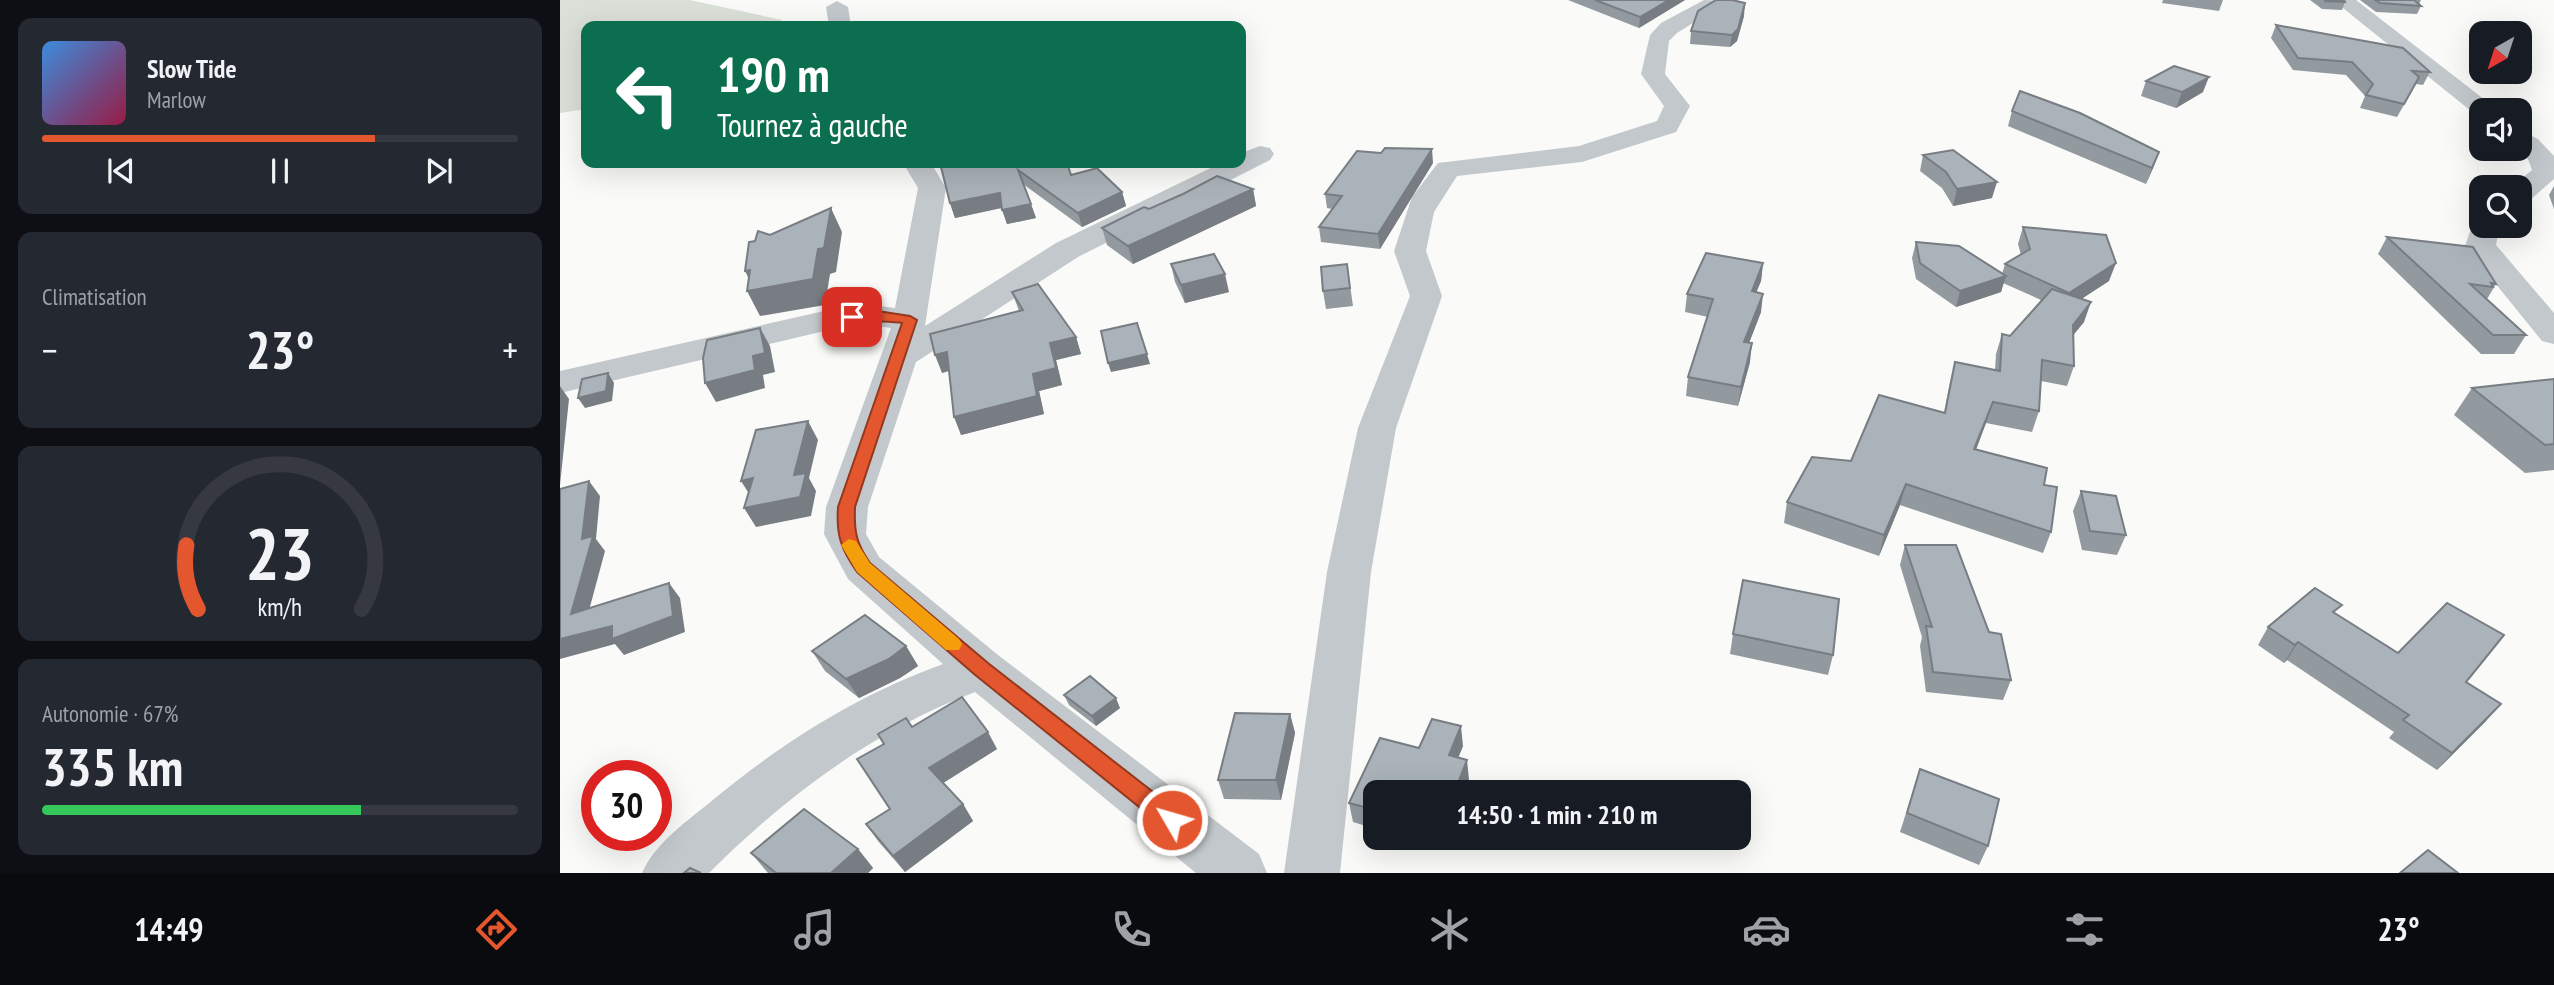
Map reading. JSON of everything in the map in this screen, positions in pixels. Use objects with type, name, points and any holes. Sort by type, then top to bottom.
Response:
[{"type":"street","points":[[2343,0],[2469,98]]},
{"type":"street","points":[[1312,873],[1351,559],[1377,428],[1426,296],[1410,251],[1423,204],[1448,169],[1582,154],[1667,126],[1677,106],[1653,74],[1658,40],[1669,28],[1718,1]]},
{"type":"street","points":[[2532,149],[2546,162],[2546,172],[2532,184]]},
{"type":"street","points":[[1246,160],[1260,153]]},
{"type":"street","points":[[920,168],[932,188],[905,339],[847,507],[845,534],[863,568],[981,669],[1239,873]]},
{"type":"street","points":[[905,339],[1067,250],[1230,168]]},
{"type":"street","points":[[2482,238],[2480,246],[2554,334]]},
{"type":"street","points":[[560,382],[833,319],[871,315],[905,339]]},
{"type":"street","points":[[670,873],[709,835],[785,773],[892,705],[981,669]]},
{"type":"shaded area","points":[[560,0],[690,0],[782,20],[581,21],[581,110],[560,113]]},
{"type":"building","points":[[1595,0],[1669,0],[1640,17]]},
{"type":"building","points":[[1716,0],[1745,3],[1738,29],[1732,35],[1691,31],[1698,11]]},
{"type":"building","points":[[2375,0],[2414,0],[2421,6],[2380,3]]},
{"type":"building","points":[[2276,25],[2403,48],[2430,72],[2412,71],[2419,77],[2404,104],[2366,95],[2373,84],[2352,62],[2298,58]]},
{"type":"building","points":[[2174,66],[2209,77],[2182,92],[2146,81]]},
{"type":"building","points":[[2020,91],[2080,113],[2159,152],[2152,168],[2012,111]]},
{"type":"building","points":[[1385,148],[1432,149],[1378,234],[1319,227],[1342,196],[1325,194],[1357,151],[1381,153]]},
{"type":"building","points":[[1953,150],[1997,182],[1957,189],[1946,172],[1923,155]]},
{"type":"building","points":[[941,168],[1069,168],[1071,175],[1097,168],[1122,192],[1078,213],[1018,170],[1031,204],[1002,210],[1000,193],[950,203]]},
{"type":"building","points":[[1217,176],[1253,189],[1128,246],[1102,228],[1144,207],[1149,209],[1183,194]]},
{"type":"building","points":[[831,208],[824,248],[818,249],[813,279],[747,291],[750,270],[745,271],[749,242],[755,241],[758,231],[770,235]]},
{"type":"building","points":[[2023,227],[2106,235],[2116,263],[2069,293],[2005,264],[2030,249]]},
{"type":"building","points":[[2387,237],[2473,247],[2496,284],[2491,283],[2493,287],[2470,284],[2526,335],[2493,335]]},
{"type":"building","points":[[1916,242],[1959,246],[2006,276],[1960,291],[1920,263]]},
{"type":"building","points":[[1706,253],[1763,263],[1752,291],[1763,294],[1744,342],[1752,343],[1741,387],[1688,377],[1713,299],[1687,294]]},
{"type":"building","points":[[1214,254],[1225,274],[1181,285],[1171,264]]},
{"type":"building","points":[[1347,264],[1350,288],[1323,291],[1321,267]]},
{"type":"building","points":[[1038,284],[1076,337],[1050,343],[1056,368],[1033,374],[1037,396],[954,417],[947,352],[935,355],[930,334],[1023,310],[1012,292]]},
{"type":"building","points":[[2052,289],[2091,302],[2073,325],[2074,366],[2042,360],[2039,411],[1993,402],[1974,449],[2047,468],[2044,485],[2057,487],[2051,532],[1906,484],[1884,535],[1787,502],[1812,457],[1851,461],[1879,395],[1945,413],[1955,362],[2000,371],[2002,334],[2010,336]]},
{"type":"building","points":[[1137,323],[1147,354],[1108,363],[1101,331]]},
{"type":"building","points":[[760,328],[765,353],[753,356],[755,370],[705,383],[703,358],[707,340]]},
{"type":"building","points":[[608,373],[606,391],[578,398],[582,379]]},
{"type":"building","points":[[2554,379],[2554,444],[2545,445],[2472,388]]},
{"type":"building","points":[[808,421],[794,475],[806,473],[800,497],[744,508],[753,478],[741,481],[756,430]]},
{"type":"building","points":[[589,481],[582,539],[593,536],[571,614],[669,583],[673,616],[612,639],[612,626],[560,639],[560,489]]},
{"type":"building","points":[[2081,491],[2116,496],[2126,535],[2090,531]]},
{"type":"building","points":[[1905,545],[1956,545],[1989,632],[2001,634],[2011,680],[1933,672],[1926,626],[1932,627]]},
{"type":"building","points":[[1743,580],[1839,599],[1833,655],[1733,634]]},
{"type":"building","points":[[2315,588],[2342,605],[2333,612],[2398,653],[2447,603],[2504,635],[2466,682],[2501,704],[2452,753],[2403,720],[2409,715],[2298,642],[2295,645],[2268,627]]},
{"type":"building","points":[[865,615],[906,646],[889,659],[846,679],[812,651]]},
{"type":"building","points":[[1090,676],[1116,698],[1092,716],[1064,695]]},
{"type":"building","points":[[962,697],[988,732],[929,768],[963,804],[893,856],[866,824],[890,809],[857,759],[884,744],[878,734],[906,718],[912,727]]},
{"type":"building","points":[[1235,713],[1290,714],[1276,780],[1218,780]]},
{"type":"building","points":[[1432,719],[1461,726],[1449,755],[1467,760],[1459,780],[1363,780],[1363,807],[1349,803],[1380,738],[1419,748]]},
{"type":"building","points":[[1920,769],[1999,799],[1988,846],[1907,813]]},
{"type":"building","points":[[804,809],[858,849],[831,873],[776,873],[751,853]]},
{"type":"building","points":[[2428,850],[2458,873],[2400,873]]},
{"type":"building","points":[[690,868],[701,873],[684,873]]},
{"type":"slow traffic","points":[[849,545],[863,568],[952,644]]},
{"type":"route","points":[[852,317],[871,315],[910,320],[900,357],[847,507],[845,534],[852,551],[863,568],[981,669],[1172,820]]}]
